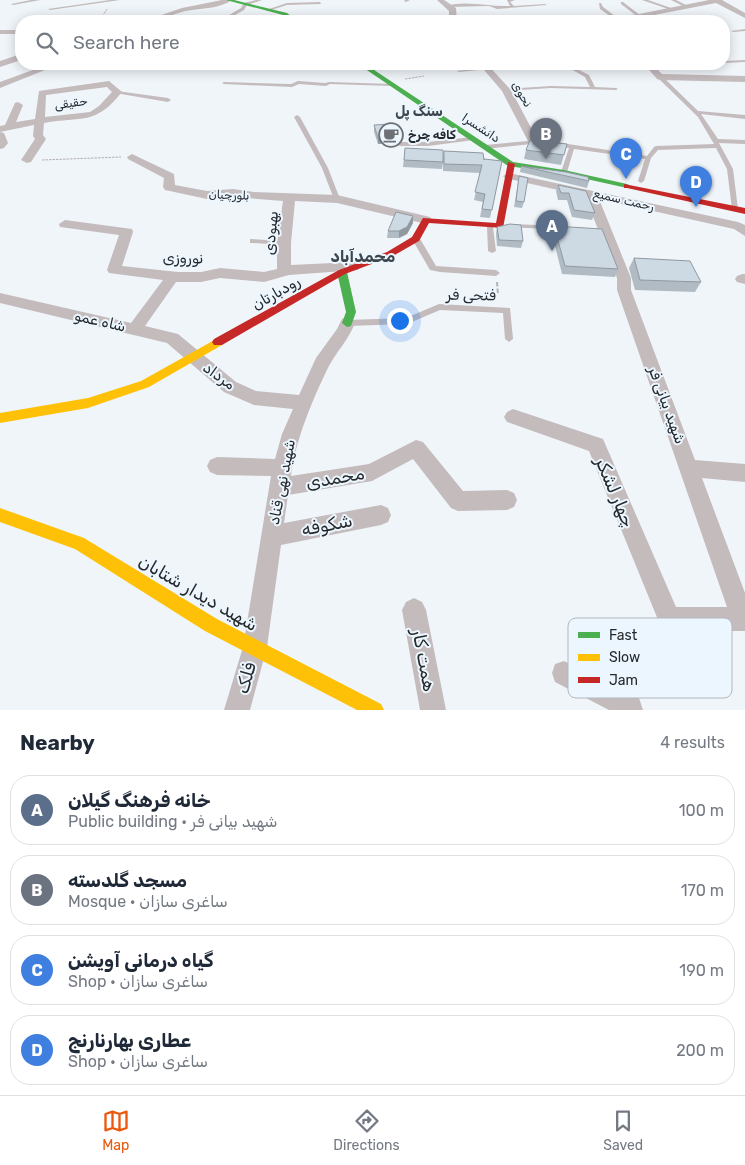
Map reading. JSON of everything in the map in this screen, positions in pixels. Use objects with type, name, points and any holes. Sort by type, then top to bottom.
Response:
[{"type":"street","points":[[167,15],[184,9],[214,5],[229,0],[286,15]]},
{"type":"street","points":[[440,0],[453,10],[453,15]]},
{"type":"street","points":[[646,15],[718,0],[743,14]]},
{"type":"street","points":[[0,32],[15,32]]},
{"type":"street","points":[[7,52],[15,52]]},
{"type":"street","points":[[0,64],[15,59]]},
{"type":"street","points":[[0,85],[40,70]]},
{"type":"street","name":"دانشسرا","points":[[371,70],[485,147],[510,170]]},
{"type":"street","name":"نحوی","points":[[488,70],[506,90],[538,142]]},
{"type":"street","points":[[654,70],[660,77],[745,79]]},
{"type":"street","points":[[27,160],[41,139],[38,136],[41,120],[42,93],[108,84],[117,92]]},
{"type":"street","name":"حقیقی","points":[[5,128],[41,120],[97,112],[117,92]]},
{"type":"street","points":[[5,128],[18,105]]},
{"type":"street","points":[[0,135],[2,143],[0,146]]},
{"type":"street","name":"بلورچیان","points":[[132,157],[170,176],[169,187],[207,195],[233,193],[254,196],[338,199],[426,220]]},
{"type":"street","points":[[416,240],[426,220],[495,226],[510,170],[564,172],[740,210],[742,229]]},
{"type":"street","name":"رحمت سمیع","points":[[510,170],[590,192],[742,229]]},
{"type":"street","name":"شهید بیانی فر","points":[[590,192],[624,278],[624,290],[744,619]]},
{"type":"street","name":"بهبودی","points":[[284,272],[284,243],[290,196]]},
{"type":"street","name":"نوروزی","points":[[65,224],[127,232],[114,270],[173,276],[201,277],[220,273],[264,277],[284,272],[347,269]]},
{"type":"street","name":"رودبارتان","points":[[0,418],[88,403],[145,384],[347,269],[390,254],[416,240]]},
{"type":"street","name":"شهید نهی قناد","points":[[255,647],[281,478],[291,434],[322,363],[344,331],[351,312],[347,269]]},
{"type":"street","points":[[135,329],[173,276]]},
{"type":"street","name":"شاه عمو","points":[[0,298],[172,338],[194,357]]},
{"type":"street","name":"مرداد","points":[[194,357],[230,387],[254,398],[305,403]]},
{"type":"street","name":"چهار لشکر","points":[[513,417],[596,445],[669,618]]},
{"type":"street","name":"محمدی","points":[[281,478],[372,472],[416,448],[458,501],[507,500]]},
{"type":"street","points":[[217,466],[281,478]]},
{"type":"street","points":[[690,468],[745,473]]},
{"type":"street","name":"شهید دیدار شتابان","points":[[0,515],[79,543],[211,625],[375,710]]},
{"type":"street","name":"شکوفه","points":[[272,536],[381,515]]},
{"type":"street","name":"همت کار","points":[[414,610],[433,710]]},
{"type":"street","name":"فلک","points":[[237,710],[255,647]]},
{"type":"street","points":[[564,673],[568,675]]},
{"type":"street","points":[[613,698],[630,707],[630,710]]},
{"type":"lane","points":[[13,4],[38,0]]},
{"type":"lane","points":[[50,9],[116,0]]},
{"type":"lane","points":[[232,15],[243,9],[245,4],[260,0]]},
{"type":"lane","points":[[513,0],[508,1],[513,7]]},
{"type":"lane","points":[[644,0],[677,15]]},
{"type":"lane","points":[[672,0],[686,6]]},
{"type":"lane","points":[[268,10],[287,4],[320,2]]},
{"type":"lane","points":[[622,3],[638,15]]},
{"type":"lane","points":[[600,4],[601,8],[611,15]]},
{"type":"lane","points":[[448,6],[489,5],[497,8],[545,6]]},
{"type":"lane","points":[[734,31],[745,30]]},
{"type":"lane","points":[[730,62],[745,61]]},
{"type":"lane","points":[[459,71],[464,70]]},
{"type":"lane","points":[[575,70],[586,76],[592,88]]},
{"type":"lane","points":[[660,77],[699,112],[730,169],[740,210]]},
{"type":"lane","points":[[224,83],[292,86],[298,82],[326,85],[329,83],[392,85]]},
{"type":"lane","points":[[506,90],[550,87],[616,89]]},
{"type":"lane","points":[[117,92],[168,100]]},
{"type":"lane","points":[[699,112],[745,117]]},
{"type":"lane","points":[[297,117],[326,168],[338,199]]},
{"type":"lane","points":[[400,144],[428,144],[472,139]]},
{"type":"lane","points":[[485,147],[538,142]]},
{"type":"lane","points":[[640,181],[648,158],[656,148],[745,142]]},
{"type":"lane","points":[[552,144],[648,158]]},
{"type":"lane","points":[[564,172],[572,146]]},
{"type":"lane","points":[[492,251],[495,226],[569,229]]},
{"type":"lane","points":[[416,240],[433,268],[496,273]]},
{"type":"lane","points":[[253,241],[284,243]]},
{"type":"lane","name":"فتحی فر","points":[[347,323],[407,321],[439,307],[507,310],[509,339]]},
{"type":"path","points":[[104,15],[116,0]]},
{"type":"path","points":[[27,160],[132,157]]},
{"type":"building","points":[[394,124],[398,135],[378,138],[374,125]]},
{"type":"building","points":[[530,140],[567,144],[564,155],[526,150]]},
{"type":"building","points":[[405,148],[443,150],[443,162],[404,160]]},
{"type":"building","points":[[444,151],[483,153],[484,160],[502,161],[492,210],[482,209],[485,194],[475,192],[482,165],[444,164]]},
{"type":"building","points":[[521,166],[566,172],[588,177],[589,181]]},
{"type":"building","points":[[519,176],[528,178],[524,202],[516,201]]},
{"type":"building","points":[[558,185],[586,191],[595,213],[574,210],[569,193],[561,193]]},
{"type":"building","points":[[396,212],[413,216],[407,227],[399,231],[388,231]]},
{"type":"building","points":[[510,224],[521,225],[523,241],[499,240],[497,227]]},
{"type":"building","points":[[554,226],[602,229],[618,269],[565,266]]},
{"type":"building","points":[[634,258],[690,261],[701,282],[640,280]]},
{"type":"traffic: fast","points":[[228,0],[286,15]]},
{"type":"traffic: fast","points":[[370,70],[511,164],[564,172],[627,186]]},
{"type":"traffic: fast","points":[[342,272],[351,312],[347,323]]},
{"type":"traffic: slow","points":[[0,418],[88,403],[145,384],[218,342]]},
{"type":"traffic: slow","points":[[0,515],[79,543],[211,625],[375,710]]},
{"type":"traffic: jam","points":[[218,342],[342,272],[390,254],[416,239],[426,220],[500,226],[511,164]]},
{"type":"traffic: jam","points":[[627,186],[745,211]]},
{"type":"place","name":"کافه چرخ","points":[[391,135]]},
{"type":"place","name":"مسجد گلدسته","points":[[546,159]]},
{"type":"place","name":"گیاه درمانی آویشن","points":[[626,179]]},
{"type":"place","name":"عطاری بهارنارنج","points":[[696,207]]},
{"type":"place","name":"خانه فرهنگ گیلان","points":[[552,251]]},
{"type":"district","name":"سنگ پل","points":[[419,111]]},
{"type":"district","name":"محمدآباد","points":[[363,256]]}]
